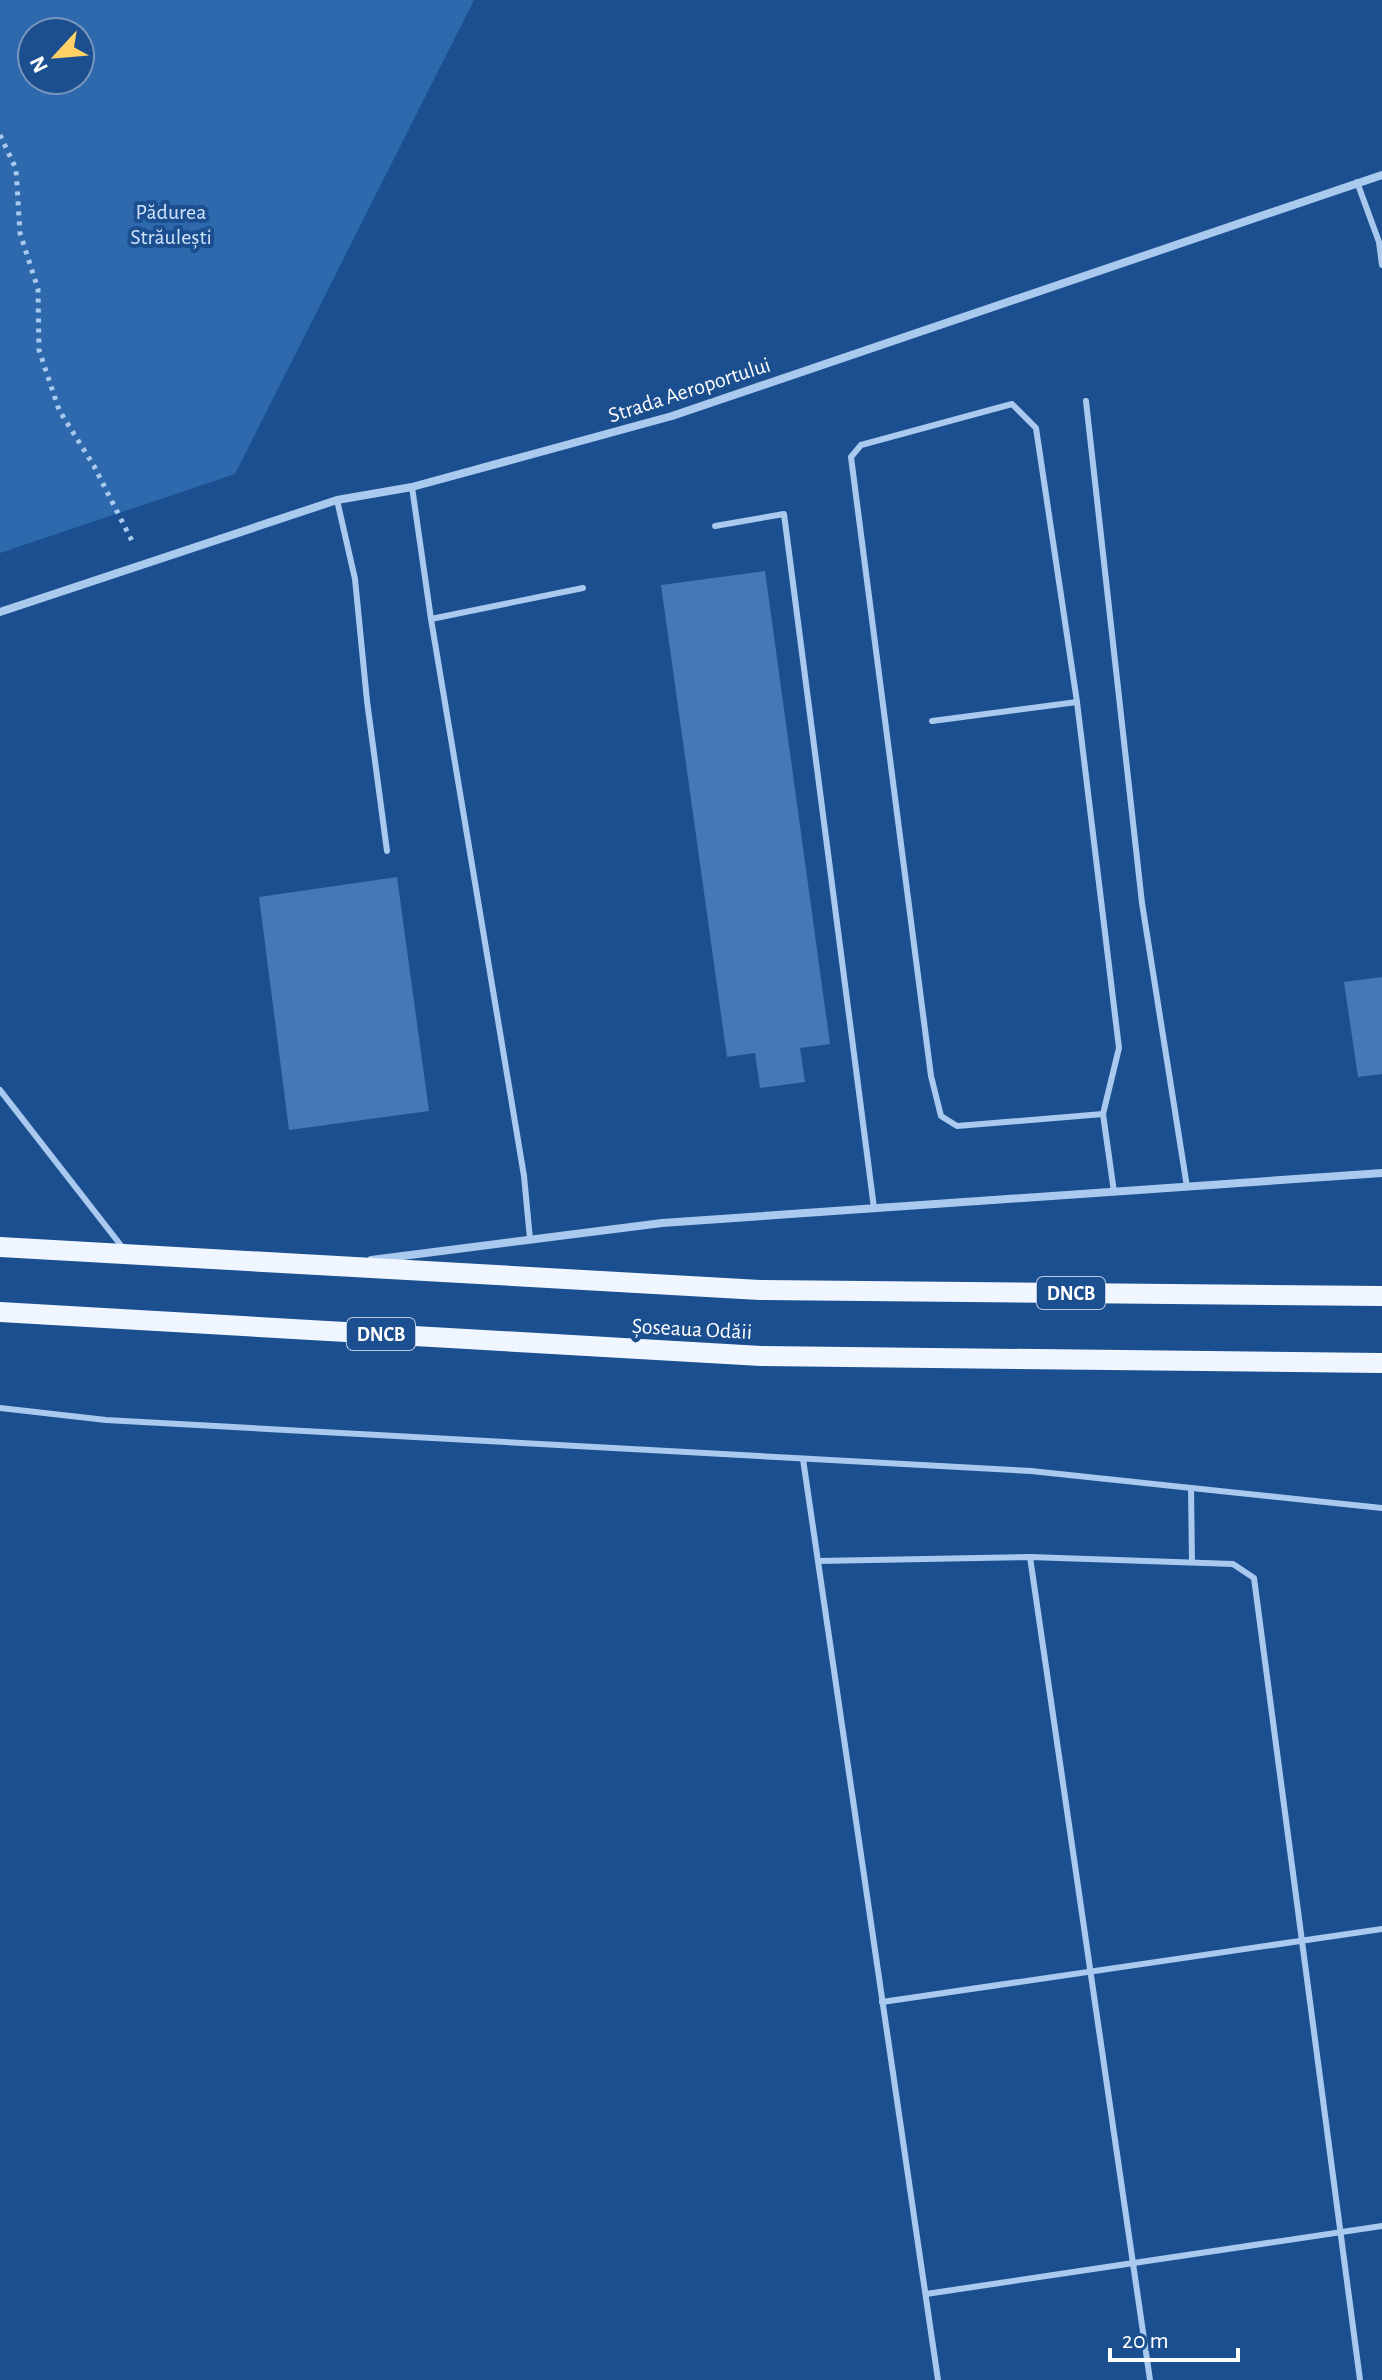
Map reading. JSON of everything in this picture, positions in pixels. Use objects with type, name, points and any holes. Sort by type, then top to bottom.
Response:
[{"type":"main road","name":"Șoseaua Odăii","points":[[0,1247],[760,1290],[1382,1296]]},
{"type":"main road","name":"Șoseaua Odăii","points":[[0,1312],[761,1356],[1382,1363]]},
{"type":"street","name":"Strada Aeroportului","points":[[0,612],[337,500],[412,487],[672,416],[1382,175]]},
{"type":"street","name":"Șoseaua Odăii","points":[[320,1266],[662,1223],[1382,1173]]},
{"type":"lane","points":[[1357,182],[1379,242],[1382,265]]},
{"type":"lane","points":[[1086,401],[1142,903],[1187,1187]]},
{"type":"lane","points":[[1103,1114],[957,1126],[941,1116],[931,1076],[851,457],[861,445],[1012,404],[1036,428],[1077,702],[1119,1048],[1103,1114],[1114,1192]]},
{"type":"lane","points":[[412,487],[431,619],[524,1176],[530,1239]]},
{"type":"lane","points":[[337,500],[355,579],[387,851]]},
{"type":"lane","points":[[715,526],[784,514],[874,1208]]},
{"type":"lane","points":[[431,619],[583,588]]},
{"type":"lane","points":[[932,721],[1077,702]]},
{"type":"lane","points":[[0,1090],[127,1254]]},
{"type":"lane","points":[[0,1408],[106,1420],[1031,1471],[1382,1508]]},
{"type":"lane","points":[[803,1459],[938,2380]]},
{"type":"lane","points":[[1191,1488],[1192,1562]]},
{"type":"lane","points":[[818,1561],[1030,1557],[1192,1562],[1233,1564],[1254,1578],[1360,2380]]},
{"type":"lane","points":[[1030,1557],[1150,2380]]},
{"type":"lane","points":[[882,2002],[1382,1929]]},
{"type":"lane","points":[[926,2294],[1382,2226]]},
{"type":"path","points":[[0,135],[16,169],[20,233],[38,289],[39,350],[59,410],[94,466],[144,564]]},
{"type":"green space","name":"Pădurea Străulești","points":[[0,0],[474,0],[235,474],[0,553]]},
{"type":"building","points":[[765,571],[830,1044],[800,1048],[805,1082],[760,1088],[755,1053],[727,1057],[661,585]]},
{"type":"building","points":[[397,877],[429,1111],[289,1130],[259,897]]},
{"type":"building","points":[[1382,977],[1382,1074],[1358,1077],[1344,982]]}]
